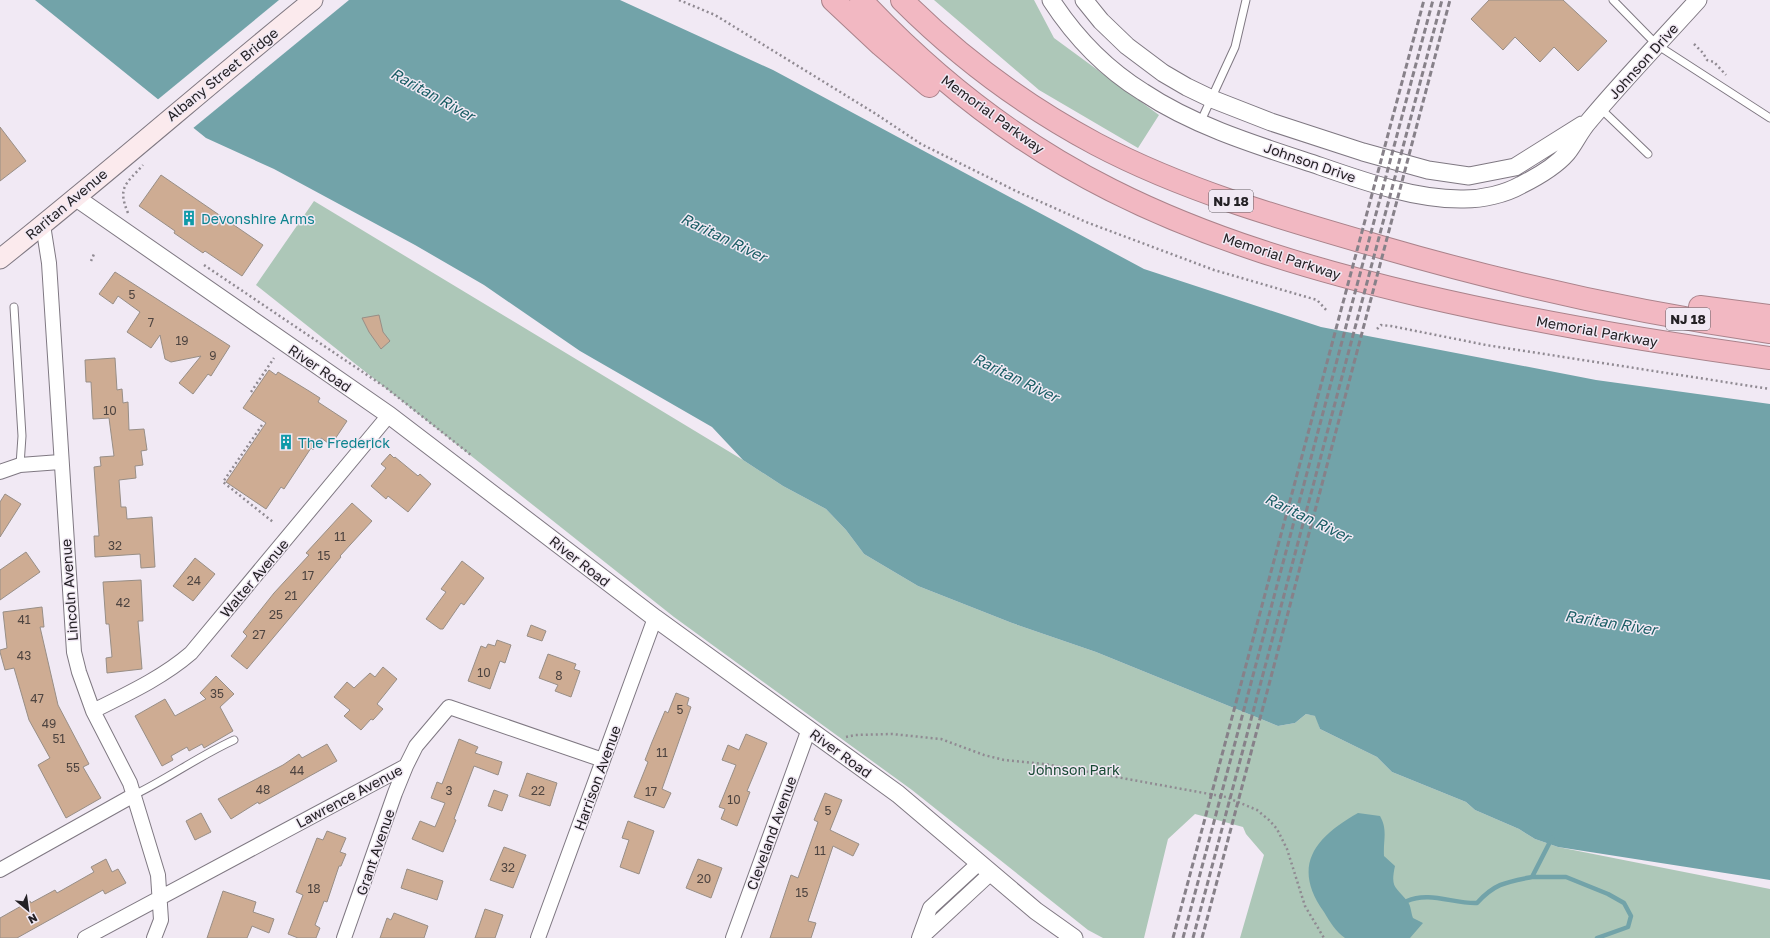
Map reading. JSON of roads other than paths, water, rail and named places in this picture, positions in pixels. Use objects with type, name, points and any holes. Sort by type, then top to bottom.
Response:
[{"type":"highway","points":[[833,0],[866,32],[914,74],[969,116],[1040,165],[1099,198],[1189,224]]},
{"type":"highway","name":"Memorial Parkway","points":[[860,0],[925,64],[969,100],[1013,131],[1061,162],[1111,190],[1189,224],[1270,254],[1324,270],[1489,311],[1615,335],[1770,358]]},
{"type":"highway","name":"Memorial Parkway","points":[[902,0],[955,49],[998,82],[1073,131],[1154,171],[1266,213],[1332,233],[1469,271],[1606,303]]},
{"type":"highway","points":[[1606,303],[1682,305],[1770,316]]},
{"type":"highway","name":"NJ 18","points":[[1606,303],[1770,332]]},
{"type":"main road","name":"Albany Street Bridge","points":[[132,149],[313,0]]},
{"type":"main road","name":"Raritan Avenue","points":[[0,258],[43,225],[132,149]]},
{"type":"street","name":"Johnson Drive","points":[[1052,0],[1081,40],[1115,71],[1146,95],[1200,123],[1282,154],[1355,178],[1422,195],[1464,199],[1495,195],[1520,186],[1543,173],[1566,154],[1587,122],[1698,0]]},
{"type":"street","name":"Johnson Drive","points":[[1084,0],[1108,29],[1137,54],[1175,80],[1212,99],[1271,122],[1363,152],[1428,170],[1469,176],[1515,167],[1587,122]]},
{"type":"street","name":"River Road","points":[[76,197],[389,415],[655,618],[898,794],[1036,911],[1074,938]]},
{"type":"street","name":"Lincoln Avenue","points":[[43,225],[49,263],[60,462],[74,652],[79,672],[93,712],[125,772],[134,795],[158,875],[161,920],[154,938]]},
{"type":"street","name":"Walter Avenue","points":[[93,712],[161,676],[177,666],[191,653],[389,415]]},
{"type":"street","points":[[0,472],[20,465],[60,462]]},
{"type":"street","name":"Harrison Avenue","points":[[538,938],[655,618]]},
{"type":"street","name":"Lawrence Avenue","points":[[85,938],[406,766],[416,746],[450,707],[603,760]]},
{"type":"street","name":"Cleveland Avenue","points":[[733,938],[809,729]]},
{"type":"street","name":"Grant Avenue","points":[[344,938],[406,766]]},
{"type":"street","points":[[0,870],[134,795]]},
{"type":"street","points":[[920,938],[930,908],[985,868]]},
{"type":"lane","points":[[1200,123],[1235,47],[1246,0]]},
{"type":"lane","points":[[1613,0],[1657,45],[1770,118]]},
{"type":"lane","points":[[1600,108],[1648,154]]},
{"type":"lane","points":[[14,307],[22,436],[20,465]]},
{"type":"lane","points":[[134,795],[171,776],[204,754],[234,740]]},
{"type":"water","name":"Raritan River","points":[[35,0],[620,0],[773,70],[1144,269],[1321,327],[1596,380],[1770,404],[1770,880],[1558,847],[1535,839],[1519,829],[1475,810],[1466,802],[1392,772],[1377,757],[1320,729],[1315,716],[1306,714],[1295,723],[1278,726],[1096,652],[1012,623],[918,586],[864,554],[846,530],[826,509],[783,486],[743,460],[712,427],[580,351],[484,285],[415,245],[274,169],[206,138]]},
{"type":"water","points":[[1358,813],[1380,816],[1385,831],[1384,856],[1395,866],[1393,879],[1395,887],[1409,904],[1413,918],[1423,923],[1410,938],[1345,938],[1333,926],[1314,896],[1309,880],[1309,867],[1312,854],[1330,832]]},
{"type":"waterway","points":[[1407,901],[1424,897],[1477,903],[1490,891],[1502,884],[1532,877],[1552,838]]},
{"type":"waterway","points":[[1532,877],[1566,877],[1608,894],[1624,903],[1631,916],[1628,927],[1597,938]]},
{"type":"railway","points":[[1173,938],[1424,0]]},
{"type":"railway","points":[[1183,938],[1433,0]]},
{"type":"railway","points":[[1193,938],[1442,0]]},
{"type":"railway","points":[[1202,938],[1450,0]]},
{"type":"place","name":"Devonshire Arms","points":[[189,218]]},
{"type":"place","name":"The Frederick","points":[[286,442]]},
{"type":"park label","name":"Johnson Park","points":[[1074,769]]}]
